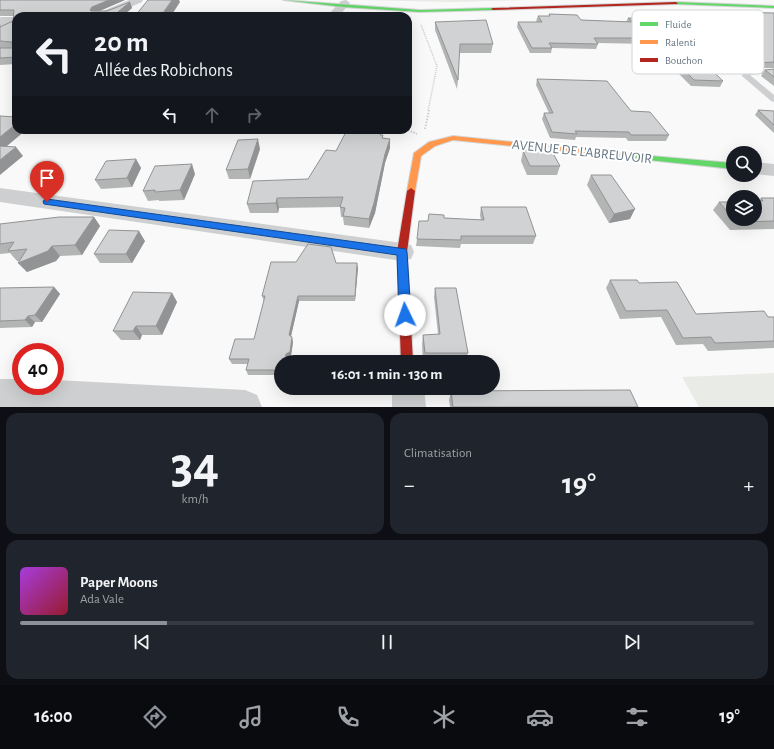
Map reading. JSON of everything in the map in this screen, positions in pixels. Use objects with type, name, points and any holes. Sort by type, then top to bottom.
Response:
[{"type":"main road","points":[[285,0],[420,11],[666,4],[721,4],[774,7]]},
{"type":"main road","points":[[317,0],[344,5],[384,6],[472,6],[649,0]]},
{"type":"main road","points":[[692,0],[774,4]]},
{"type":"main road","name":"AVENUE DE L'ABREUVOIR","points":[[432,144],[453,138],[726,165]]},
{"type":"main road","points":[[407,355],[402,252],[417,155],[432,144]]},
{"type":"street","points":[[110,12],[138,0]]},
{"type":"street","points":[[337,12],[344,5]]},
{"type":"street","points":[[2,25],[12,23]]},
{"type":"street","points":[[762,169],[774,170]]},
{"type":"street","points":[[0,195],[402,252]]},
{"type":"street","points":[[0,395],[56,396],[245,407]]},
{"type":"street","points":[[408,395],[409,407]]},
{"type":"lane","points":[[764,71],[774,71]]},
{"type":"lane","points":[[746,74],[746,76],[774,99]]},
{"type":"path","points":[[420,11],[418,19],[438,66],[424,135],[432,144]]},
{"type":"shaded area","points":[[359,0],[530,0],[450,2]]},
{"type":"shaded area","points":[[774,373],[774,407],[699,407],[682,377]]},
{"type":"building","points":[[0,0],[109,0],[92,7],[90,10],[91,11],[107,11],[130,2],[118,12],[14,12],[14,10],[0,10]]},
{"type":"building","points":[[148,0],[172,0],[164,12],[138,12]]},
{"type":"building","points":[[764,13],[774,13],[774,62],[764,63]]},
{"type":"building","points":[[549,14],[577,15],[581,20],[632,22],[632,38],[594,38],[598,44],[549,43],[552,48],[532,48],[518,22],[542,22],[538,16],[550,16]]},
{"type":"building","points":[[486,20],[493,44],[460,44],[458,80],[435,22]]},
{"type":"building","points":[[12,21],[12,42],[0,41],[0,27]]},
{"type":"building","points":[[0,48],[12,48],[12,57],[0,58]]},
{"type":"building","points":[[774,69],[774,77],[765,70]]},
{"type":"building","points":[[688,74],[716,74],[723,81],[694,80]]},
{"type":"building","points":[[537,79],[607,81],[631,111],[650,112],[669,135],[631,135],[629,132],[575,131],[577,134],[552,132],[544,113],[553,113]]},
{"type":"building","points":[[758,110],[774,111],[774,125]]},
{"type":"building","points":[[0,116],[12,117],[12,127],[0,137]]},
{"type":"building","points":[[345,134],[380,134],[383,135],[382,138],[390,139],[369,219],[343,216],[345,208],[340,207],[343,197],[277,198],[276,203],[247,204],[253,181],[308,179],[326,150],[336,151]]},
{"type":"building","points":[[258,139],[248,169],[226,170],[238,140]]},
{"type":"building","points":[[0,146],[16,147],[0,160]]},
{"type":"building","points":[[549,146],[560,166],[530,166],[523,151]]},
{"type":"building","points":[[136,159],[127,178],[95,180],[106,161]]},
{"type":"building","points":[[192,164],[180,190],[155,192],[155,190],[143,191],[155,166]]},
{"type":"building","points":[[591,175],[611,175],[635,209],[614,214]]},
{"type":"building","points":[[762,198],[774,198],[774,221],[762,221]]},
{"type":"building","points":[[719,202],[726,202],[726,210]]},
{"type":"building","points":[[481,207],[526,207],[536,236],[461,236],[461,240],[417,239],[419,221],[428,221],[429,214],[444,215],[444,218],[484,220]]},
{"type":"building","points":[[59,217],[94,217],[75,245],[52,246],[48,251],[18,263],[27,249],[8,251],[14,242],[0,244],[0,224]]},
{"type":"building","points":[[109,230],[139,231],[126,254],[94,254]]},
{"type":"building","points":[[308,244],[331,247],[336,263],[357,263],[355,296],[298,296],[289,335],[292,337],[290,352],[286,355],[274,355],[274,370],[246,370],[249,359],[229,359],[235,339],[254,339],[265,296],[262,296],[271,262],[296,262]]},
{"type":"building","points":[[610,280],[637,280],[639,283],[677,282],[696,314],[764,311],[768,317],[774,317],[774,341],[715,343],[711,337],[683,338],[667,310],[626,311]]},
{"type":"building","points":[[54,287],[35,315],[28,316],[25,320],[0,321],[0,288]]},
{"type":"building","points":[[435,288],[456,288],[468,353],[425,353],[423,335],[440,334]]},
{"type":"building","points":[[133,292],[172,293],[156,326],[136,326],[133,331],[113,331]]},
{"type":"building","points":[[630,390],[638,407],[453,407],[452,395],[500,395],[500,391]]},
{"type":"traffic: fast","points":[[285,0],[343,6],[420,11],[493,9]]},
{"type":"traffic: fast","points":[[676,3],[774,7]]},
{"type":"traffic: fast","points":[[620,155],[726,165]]},
{"type":"traffic: slow","points":[[411,191],[417,155],[432,144],[453,138],[620,155]]},
{"type":"traffic: jam","points":[[493,9],[676,3]]},
{"type":"traffic: jam","points":[[407,355],[402,252],[411,191]]},
{"type":"route","points":[[47,202],[402,252],[405,315]]}]
